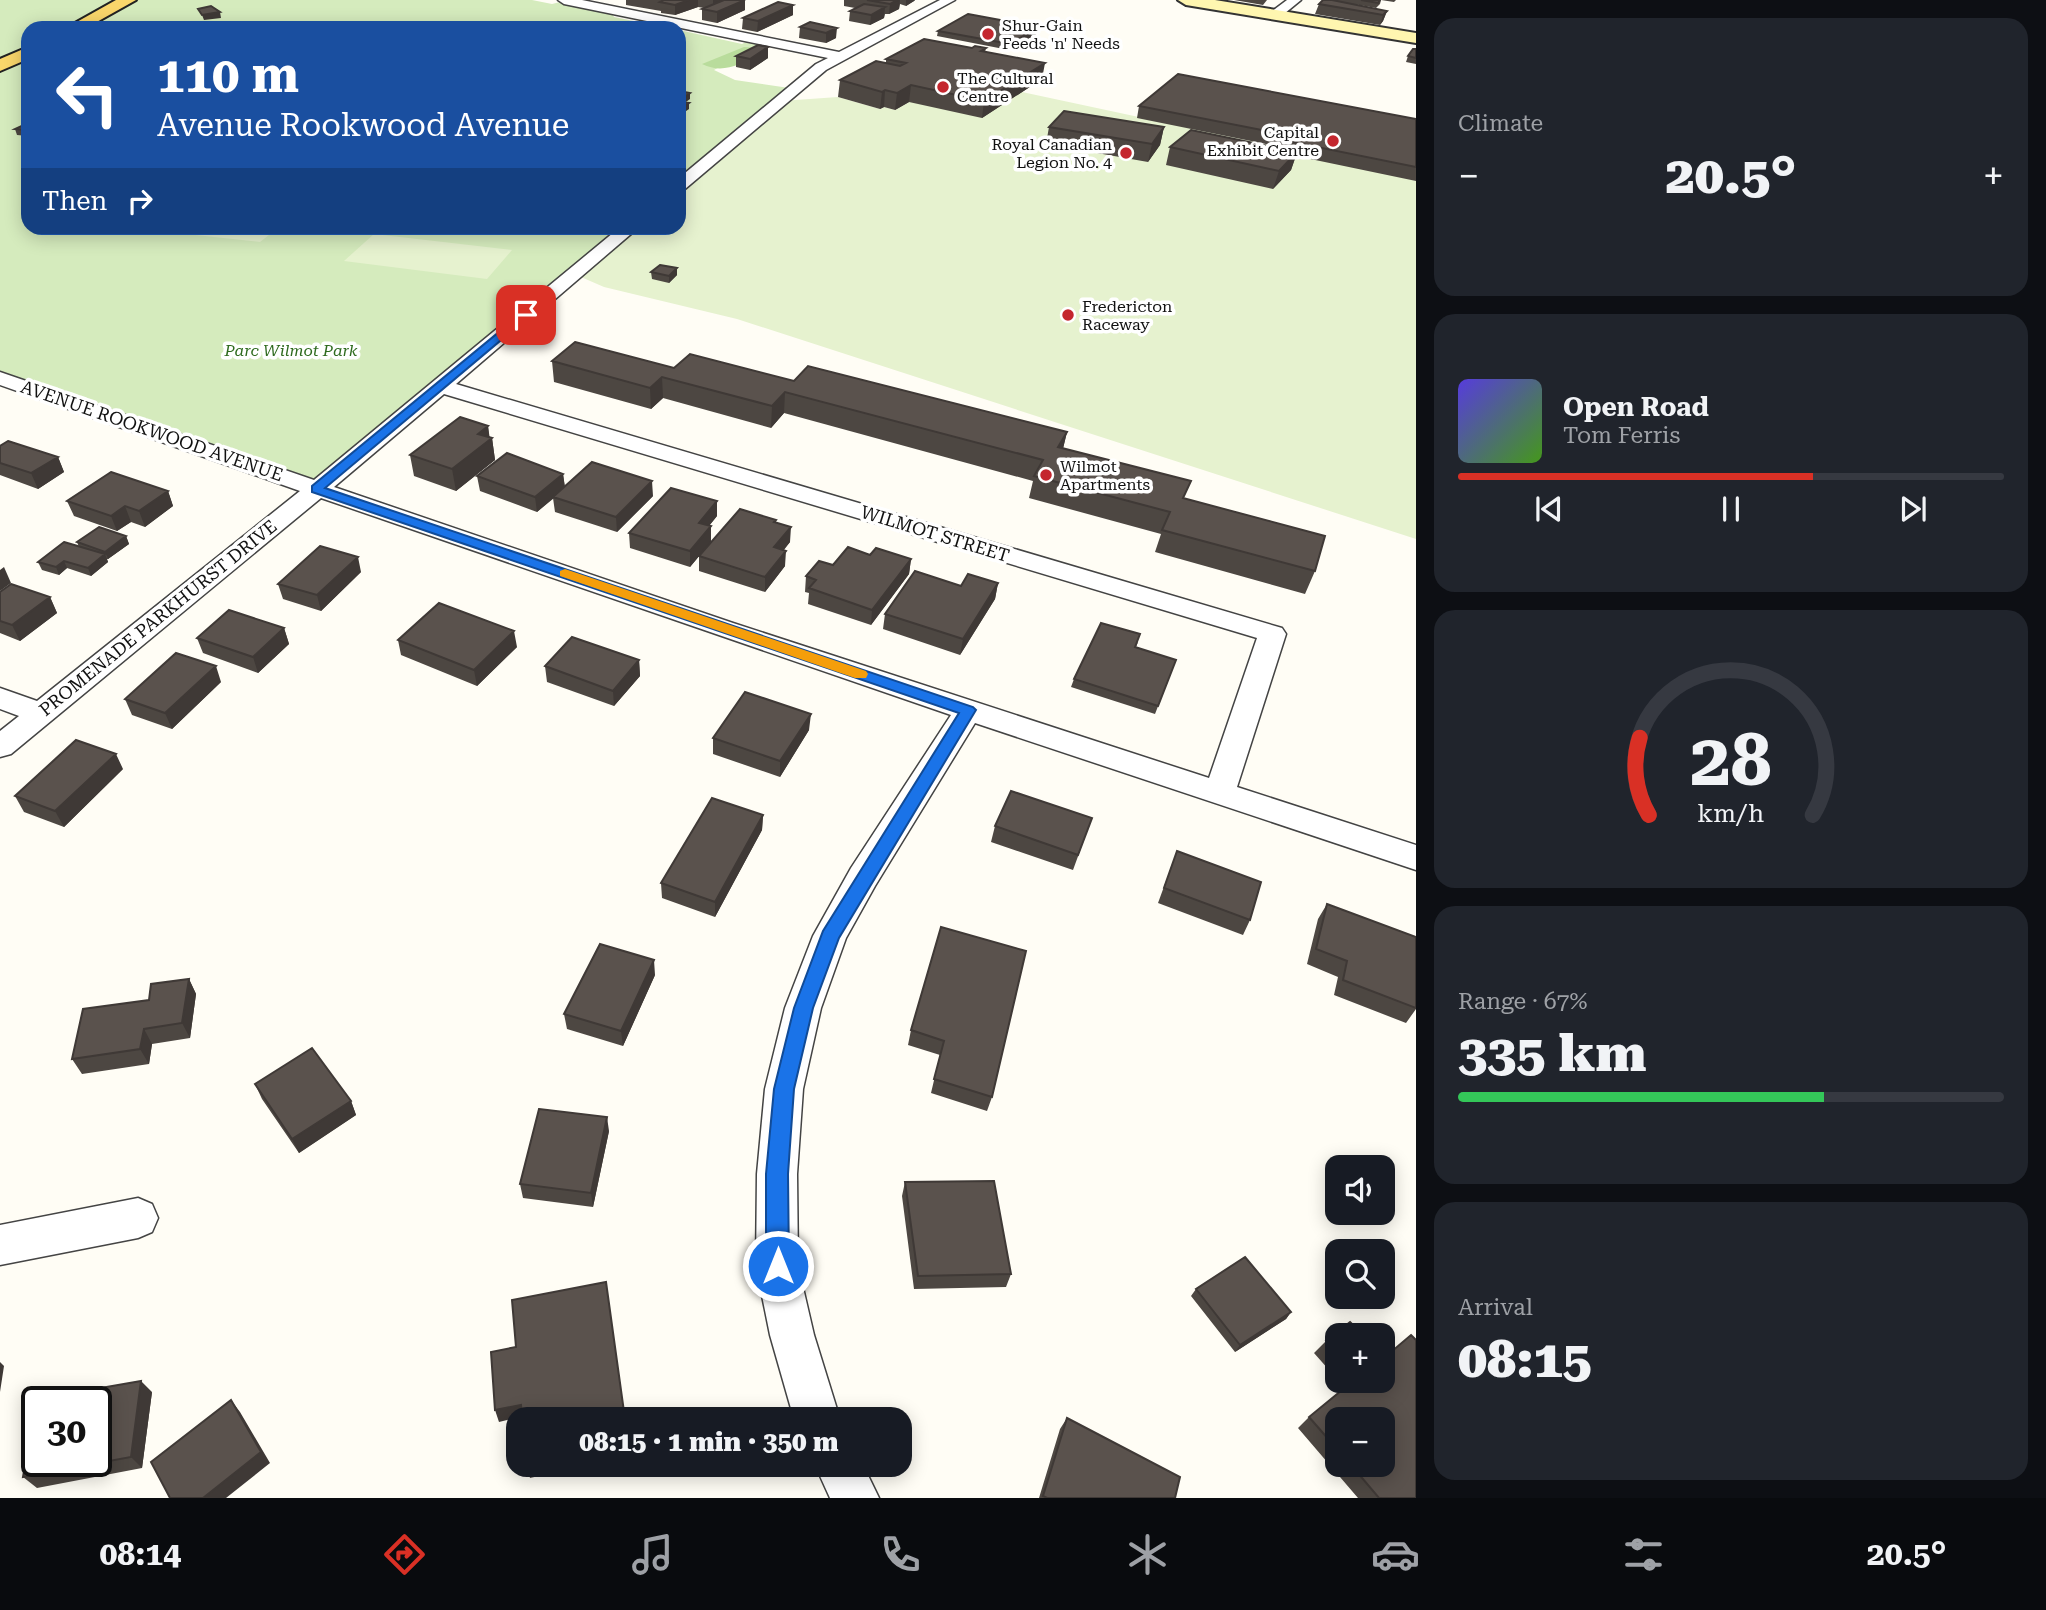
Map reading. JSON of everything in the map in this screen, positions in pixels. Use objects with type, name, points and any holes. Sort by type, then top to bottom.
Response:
[{"type":"main road","points":[[88,21],[128,0]]},
{"type":"main road","points":[[1186,0],[1416,38]]},
{"type":"main road","points":[[0,66],[21,56]]},
{"type":"street","points":[[564,0],[667,21]]},
{"type":"street","points":[[589,5],[603,0]]},
{"type":"street","points":[[686,180],[821,67],[948,0]]},
{"type":"street","points":[[1275,15],[1295,0]]},
{"type":"street","points":[[686,25],[838,56]]},
{"type":"street","name":"PROMENADE PARKHURST DRIVE","points":[[0,747],[621,235]]},
{"type":"street","name":"AVENUE ROOKWOOD AVENUE","points":[[0,378],[316,489],[968,710],[1220,791],[1416,858]]},
{"type":"street","name":"WILMOT STREET","points":[[440,386],[1272,634],[1220,791]]},
{"type":"street","points":[[0,698],[40,713]]},
{"type":"street","points":[[813,1407],[792,1335],[778,1266],[777,1174],[784,1089],[803,1008],[830,936],[863,877],[968,710]]},
{"type":"street","points":[[0,1245],[138,1218]]},
{"type":"street","points":[[844,1477],[855,1498]]},
{"type":"green space","name":"Parc Wilmot Park","points":[[0,0],[532,0],[552,4],[560,2],[611,12],[614,17],[633,21],[21,21],[21,235],[621,235],[316,489],[0,378]]},
{"type":"green space","points":[[686,32],[742,44],[754,38],[767,41],[714,70],[735,80],[796,89],[686,180]]},
{"type":"green space","points":[[744,47],[760,48],[758,56],[723,68],[702,64]]},
{"type":"green space","name":"Fredericton Raceway","points":[[1022,92],[1293,150],[1416,181],[1416,539],[737,319],[604,287],[574,274],[621,235],[686,235],[686,180],[781,101],[838,97],[880,109],[884,107],[895,110],[909,102]]},
{"type":"green space","points":[[195,235],[269,235],[260,242]]},
{"type":"green space","points":[[373,235],[512,250],[487,279],[344,261]]},
{"type":"building","points":[[689,0],[675,5],[660,2]]},
{"type":"building","points":[[724,0],[745,0],[717,12],[702,9]]},
{"type":"building","points":[[867,0],[897,0],[890,4]]},
{"type":"building","points":[[1323,0],[1387,11],[1383,15],[1319,4]]},
{"type":"building","points":[[778,2],[793,5],[758,21],[743,18]]},
{"type":"building","points":[[864,4],[885,7],[871,15],[850,11]]},
{"type":"building","points":[[211,6],[220,12],[202,15],[198,9]]},
{"type":"building","name":"Shur-Gain Feeds 'n' Needs","points":[[968,14],[1038,27],[1010,44],[938,31]]},
{"type":"building","points":[[810,22],[837,28],[826,33],[800,27]]},
{"type":"building","points":[[924,39],[986,48],[981,51],[1045,63],[984,101],[911,85],[897,93],[885,90],[882,92],[840,80],[876,61],[900,66],[906,63],[886,59]]},
{"type":"building","points":[[758,45],[768,47],[750,59],[736,56]]},
{"type":"building","points":[[1416,49],[1416,58],[1408,56]]},
{"type":"building","name":"Capital Exhibit Centre","points":[[1178,74],[1416,119],[1416,167],[1292,142],[1297,137],[1139,106]]},
{"type":"building","points":[[1064,111],[1164,127],[1152,144],[1049,127]]},
{"type":"building","points":[[1191,130],[1297,152],[1279,171],[1170,147]]},
{"type":"building","points":[[660,265],[677,268],[669,276],[651,272]]},
{"type":"building","points":[[575,342],[674,368],[690,354],[794,381],[808,366],[1067,432],[1058,447],[1191,481],[1183,498],[1325,536],[1315,571],[1162,530],[1170,512],[1034,476],[1043,460],[785,392],[772,406],[662,377],[650,388],[552,361]]},
{"type":"building","points":[[460,417],[488,426],[478,434],[492,438],[452,469],[410,455]]},
{"type":"building","points":[[8,441],[58,457],[31,473],[0,463],[0,446]]},
{"type":"building","points":[[507,453],[563,474],[535,497],[477,476]]},
{"type":"building","points":[[592,462],[652,481],[616,517],[553,497]]},
{"type":"building","points":[[111,472],[168,491],[139,511],[125,506],[111,516],[67,501]]},
{"type":"building","points":[[671,488],[717,501],[699,523],[711,526],[690,551],[629,533]]},
{"type":"building","points":[[740,509],[791,527],[774,547],[786,551],[765,577],[699,556]]},
{"type":"building","points":[[99,527],[126,536],[105,552],[77,542]]},
{"type":"building","points":[[64,542],[105,554],[88,568],[64,561],[56,567],[38,562]]},
{"type":"building","points":[[320,546],[358,557],[317,595],[278,584]]},
{"type":"building","points":[[848,547],[870,555],[876,548],[911,559],[872,610],[809,588],[816,580],[806,576],[819,561],[833,565]]},
{"type":"building","points":[[915,571],[961,586],[968,574],[998,583],[963,639],[885,614]]},
{"type":"building","points":[[11,584],[50,597],[12,625],[0,621],[0,592]]},
{"type":"building","points":[[439,603],[514,631],[474,670],[398,640]]},
{"type":"building","points":[[229,610],[284,628],[253,657],[197,638]]},
{"type":"building","points":[[1101,623],[1140,634],[1135,647],[1176,660],[1158,706],[1074,679]]},
{"type":"building","points":[[572,637],[639,660],[613,691],[545,666]]},
{"type":"building","points":[[176,653],[216,666],[165,713],[125,699]]},
{"type":"building","points":[[745,692],[811,714],[780,761],[713,738]]},
{"type":"building","points":[[76,740],[116,754],[55,811],[15,796]]},
{"type":"building","points":[[1011,791],[1092,818],[1078,855],[995,826]]},
{"type":"building","points":[[712,798],[763,815],[715,902],[661,883]]},
{"type":"building","points":[[1177,851],[1261,882],[1250,920],[1164,888]]},
{"type":"building","points":[[1327,904],[1416,937],[1416,1008],[1343,980],[1347,961],[1316,949]]},
{"type":"building","points":[[941,927],[1026,951],[992,1097],[934,1079],[944,1041],[911,1030]]},
{"type":"building","points":[[600,944],[654,960],[621,1031],[564,1014]]},
{"type":"building","points":[[189,979],[182,1023],[144,1029],[140,1049],[72,1059],[83,1009],[149,1000],[151,984]]},
{"type":"building","points":[[312,1048],[351,1101],[292,1139],[255,1084]]},
{"type":"building","points":[[539,1109],[607,1117],[591,1193],[520,1184]]},
{"type":"building","points":[[994,1181],[1011,1274],[918,1276],[905,1182]]},
{"type":"building","points":[[1245,1257],[1291,1312],[1240,1345],[1196,1289]]},
{"type":"building","points":[[606,1282],[623,1407],[521,1405],[495,1410],[491,1352],[516,1347],[512,1300]]},
{"type":"building","points":[[1411,1335],[1416,1340],[1416,1498],[1379,1498],[1361,1477],[1395,1477],[1395,1407],[1325,1407],[1325,1435],[1309,1417],[1338,1393],[1395,1393],[1395,1349]]},
{"type":"building","points":[[141,1381],[131,1457],[112,1461],[112,1386]]},
{"type":"building","points":[[231,1400],[261,1452],[203,1498],[170,1498],[151,1462]]},
{"type":"building","points":[[1067,1418],[1180,1477],[1175,1498],[1043,1496]]},
{"type":"slow traffic","points":[[565,573],[861,674]]},
{"type":"place","name":"Shur-Gain Feeds 'n' Needs","points":[[988,34]]},
{"type":"place","name":"The Cultural Centre","points":[[943,87]]},
{"type":"place","name":"Capital Exhibit Centre","points":[[1333,141]]},
{"type":"place","name":"Royal Canadian Legion No. 4","points":[[1126,153]]},
{"type":"place","name":"Fredericton Raceway","points":[[1068,315]]},
{"type":"place","name":"Wilmot Apartments","points":[[1046,475]]},
{"type":"route","points":[[526,315],[316,489],[968,710],[863,877],[830,936],[803,1008],[784,1089],[777,1174],[778,1266]]}]
